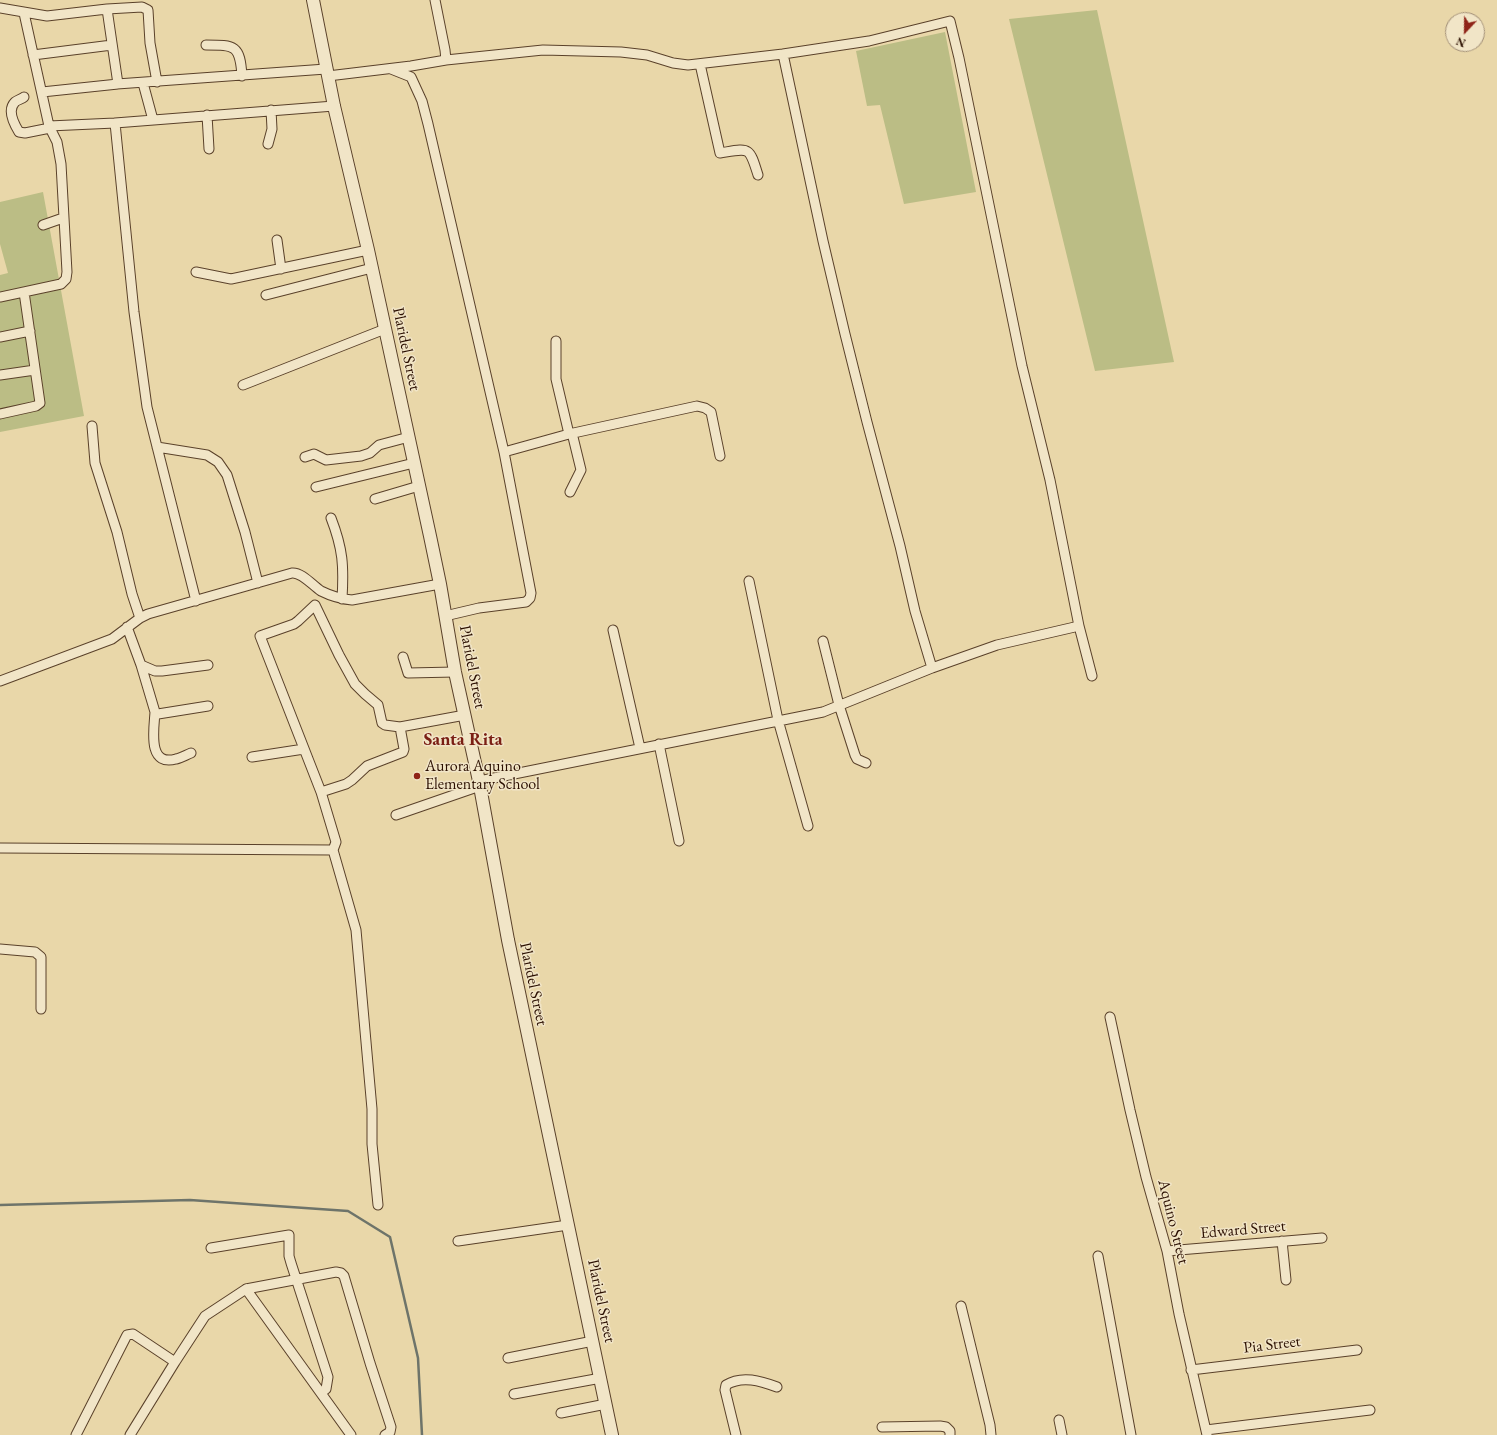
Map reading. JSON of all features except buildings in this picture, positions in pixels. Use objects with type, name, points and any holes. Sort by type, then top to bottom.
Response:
[{"type":"street","name":"Plaridel Street","points":[[313,0],[334,106],[372,268],[440,584],[455,672],[480,786],[508,940],[612,1435]]},
{"type":"street","points":[[435,0],[446,60]]},
{"type":"street","points":[[104,6],[112,45],[117,84]]},
{"type":"street","points":[[0,8],[47,16],[104,6],[142,7],[148,10],[150,43],[157,82]]},
{"type":"street","points":[[0,297],[61,284],[66,280],[68,272],[63,218],[61,164],[57,142],[50,127],[24,13]]},
{"type":"street","points":[[42,92],[117,84],[388,68],[446,60],[542,50],[621,52],[647,55],[673,63],[688,65],[783,54],[869,41],[950,21],[959,58],[1022,366],[1050,480],[1079,626],[1092,676]]},
{"type":"street","points":[[33,55],[112,45]]},
{"type":"street","points":[[206,45],[223,45],[236,50],[239,54],[242,76]]},
{"type":"street","points":[[783,54],[823,241],[845,334],[915,610],[932,668]]},
{"type":"street","points":[[411,77],[430,62]]},
{"type":"street","points":[[700,64],[720,153],[742,149],[748,151],[752,155],[758,175]]},
{"type":"street","points":[[388,68],[411,77],[422,101],[504,452],[531,593],[530,598],[526,602],[479,608],[446,616]]},
{"type":"street","points":[[143,83],[153,120]]},
{"type":"street","points":[[24,97],[15,102],[11,109],[13,123],[18,132],[25,133],[50,127],[334,106]]},
{"type":"street","points":[[268,144],[272,129],[271,110]]},
{"type":"street","points":[[207,115],[209,149]]},
{"type":"street","points":[[115,123],[134,312],[147,407],[156,448],[196,601]]},
{"type":"street","points":[[43,225],[63,218]]},
{"type":"street","points":[[277,240],[282,269]]},
{"type":"street","points":[[196,272],[217,276],[228,280],[368,250]]},
{"type":"street","points":[[266,295],[372,268]]},
{"type":"street","points":[[0,414],[36,406],[40,403],[24,292]]},
{"type":"street","points":[[243,384],[385,329]]},
{"type":"street","points":[[0,337],[30,331]]},
{"type":"street","points":[[556,341],[556,379],[581,470],[570,492]]},
{"type":"street","points":[[0,376],[36,370]]},
{"type":"street","points":[[504,452],[571,434],[697,406],[705,408],[710,412],[720,456]]},
{"type":"street","points":[[92,426],[95,463],[117,532],[132,594],[140,618]]},
{"type":"street","points":[[305,457],[314,454],[326,460],[361,456],[370,453],[379,444],[409,437]]},
{"type":"street","points":[[156,448],[207,455],[214,458],[221,466],[227,475],[245,532],[258,583]]},
{"type":"street","points":[[316,487],[414,463]]},
{"type":"street","points":[[375,499],[419,486]]},
{"type":"street","points":[[331,518],[343,558],[344,571],[342,599]]},
{"type":"street","points":[[0,681],[112,639],[140,618],[295,573],[322,591],[342,599],[360,599],[440,584]]},
{"type":"street","points":[[749,581],[778,720],[808,826]]},
{"type":"street","points":[[322,591],[315,605],[294,624],[260,636],[322,792],[336,842],[333,850],[356,930],[372,1108],[372,1144],[378,1205]]},
{"type":"street","points":[[315,605],[355,684],[378,705],[382,722],[385,726],[400,726],[465,715]]},
{"type":"street","points":[[396,815],[480,786],[640,748],[823,712],[932,668],[997,645],[1079,626]]},
{"type":"street","points":[[127,627],[155,712],[153,746],[157,754],[164,759],[175,760],[191,753]]},
{"type":"street","points":[[613,630],[640,748]]},
{"type":"street","points":[[823,641],[839,705],[855,755],[857,759],[866,763]]},
{"type":"street","points":[[403,657],[408,673],[455,672]]},
{"type":"street","points":[[141,666],[162,671],[208,665]]},
{"type":"street","points":[[155,712],[158,714],[208,706]]},
{"type":"street","points":[[322,792],[346,784],[367,766],[403,752],[404,749],[400,726]]},
{"type":"street","points":[[659,744],[679,841]]},
{"type":"street","points":[[252,757],[304,749]]},
{"type":"street","points":[[0,848],[333,850]]},
{"type":"street","points":[[0,949],[35,952],[41,957],[41,1009]]},
{"type":"street","name":"Aquino Street","points":[[1110,1017],[1133,1125],[1167,1251],[1191,1370],[1206,1432]]},
{"type":"street","points":[[458,1241],[568,1225]]},
{"type":"street","points":[[211,1248],[289,1235],[289,1256],[295,1280],[328,1377],[326,1389],[321,1393]]},
{"type":"street","name":"Edward Street","points":[[1167,1251],[1322,1238]]},
{"type":"street","points":[[1282,1241],[1286,1280]]},
{"type":"street","points":[[1098,1256],[1131,1435]]},
{"type":"street","points":[[130,1435],[205,1316],[246,1289],[336,1272],[342,1273],[344,1276],[391,1427],[390,1432],[385,1435]]},
{"type":"street","points":[[246,1289],[351,1435]]},
{"type":"street","points":[[961,1306],[990,1425],[991,1435]]},
{"type":"street","points":[[76,1435],[127,1335],[133,1334],[175,1362]]},
{"type":"street","points":[[508,1358],[593,1341]]},
{"type":"street","name":"Pia Street","points":[[1191,1370],[1357,1350]]},
{"type":"street","points":[[514,1394],[601,1378]]},
{"type":"street","points":[[736,1435],[725,1390],[726,1385],[731,1382],[753,1379],[777,1387]]},
{"type":"street","points":[[561,1414],[606,1404]]},
{"type":"street","points":[[1206,1432],[1370,1410]]},
{"type":"street","points":[[1058,1420],[1062,1435]]},
{"type":"street","points":[[882,1427],[940,1426],[950,1431],[950,1435]]},
{"type":"green space","points":[[1097,10],[1174,362],[1095,371],[1009,19]]},
{"type":"green space","points":[[945,32],[976,192],[904,204],[880,105],[867,106],[856,51]]},
{"type":"green space","points":[[43,192],[84,416],[0,432],[0,275],[8,273],[0,244],[0,202]]},
{"type":"waterway","points":[[0,1205],[190,1200],[348,1211],[390,1237],[418,1358],[422,1435]]},
{"type":"place","name":"Aurora Aquino Elementary School","points":[[417,776]]},
{"type":"district","name":"Santa Rita","points":[[463,740]]}]
